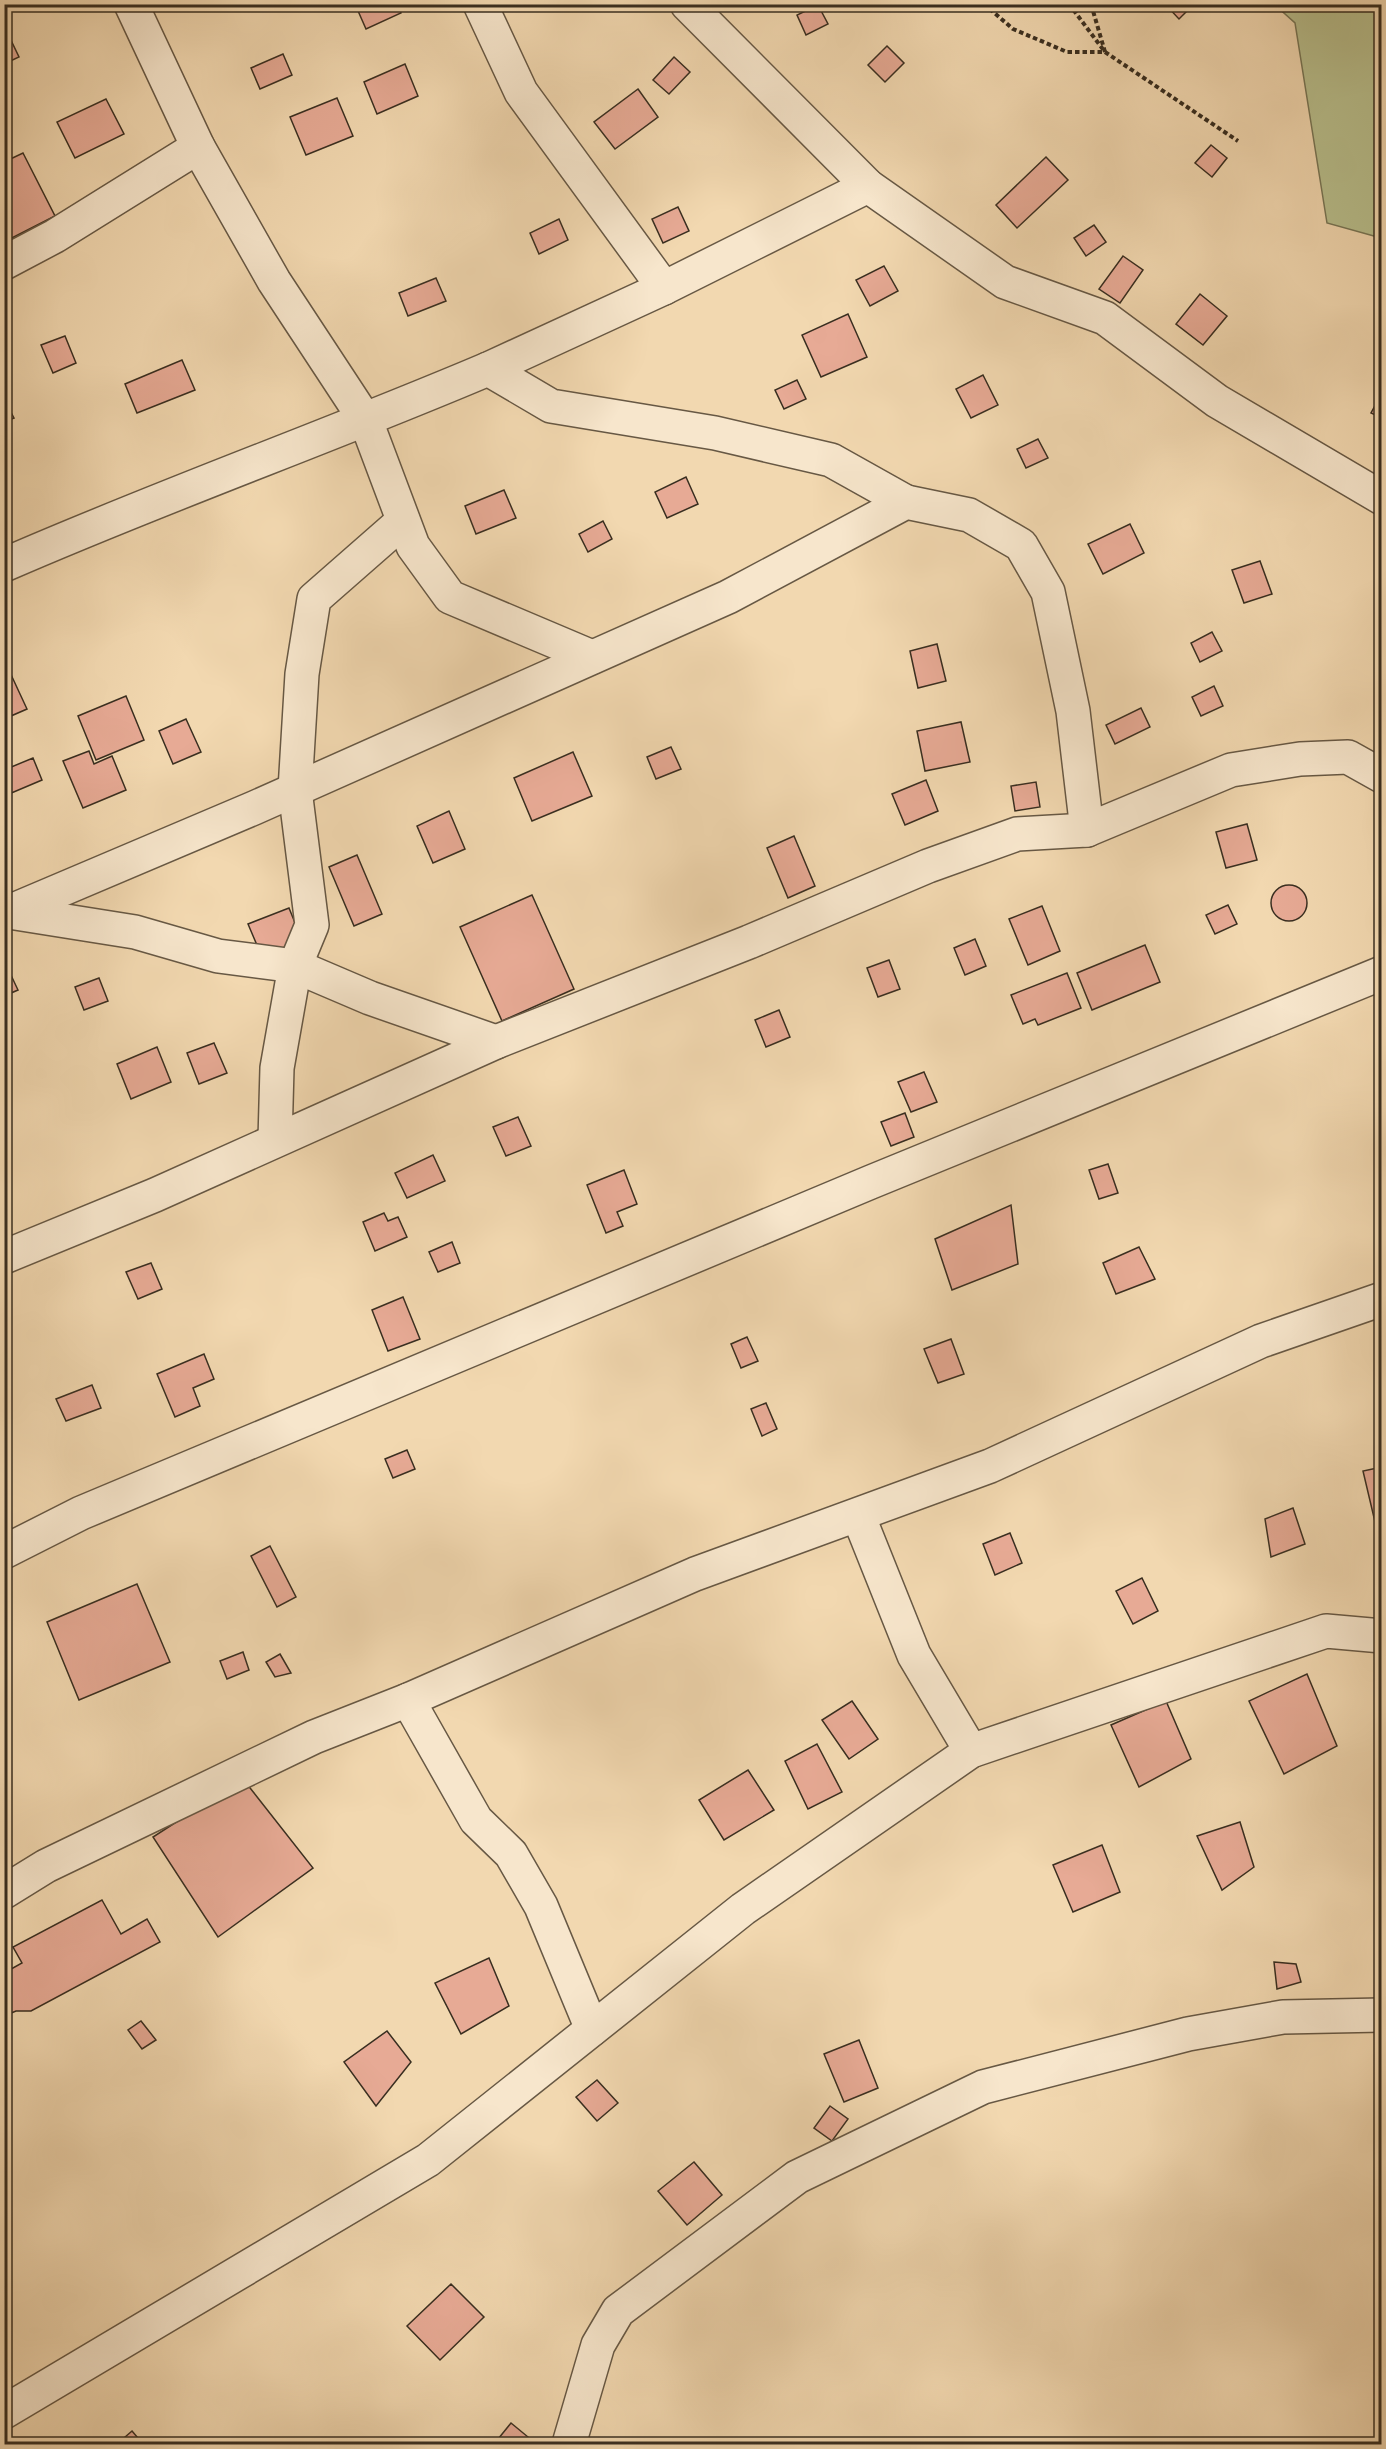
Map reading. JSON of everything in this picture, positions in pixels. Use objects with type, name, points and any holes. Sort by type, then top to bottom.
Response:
[{"type":"street","points":[[131,4],[198,147],[274,281],[366,421],[413,546],[450,597],[592,657]]},
{"type":"street","points":[[480,4],[521,92],[664,288]]},
{"type":"street","points":[[687,4],[868,186],[1005,282],[1104,318],[1217,400],[1382,498]]},
{"type":"street","points":[[4,263],[55,236],[198,147]]},
{"type":"street","points":[[4,565],[104,521],[366,421],[488,369],[664,288],[868,186]]},
{"type":"street","points":[[488,369],[551,405],[715,433],[831,460],[906,502],[969,515],[1021,545],[1048,592],[1073,711],[1087,830]]},
{"type":"street","points":[[7,913],[295,790],[728,597],[906,502]]},
{"type":"street","points":[[274,1140],[277,1068],[295,966],[312,925],[295,790],[302,674],[314,599],[403,521]]},
{"type":"street","points":[[4,1257],[155,1195],[496,1042],[750,942],[928,866],[1017,834],[1087,830],[1231,770],[1300,759],[1348,757],[1382,776]]},
{"type":"street","points":[[7,913],[135,932],[218,956],[295,966],[370,998],[496,1042]]},
{"type":"street","points":[[4,1552],[81,1513],[871,1182],[1382,973]]},
{"type":"street","points":[[4,1892],[46,1866],[314,1737],[408,1700],[695,1574],[990,1466],[1262,1341],[1382,1299]]},
{"type":"street","points":[[858,1515],[914,1655],[971,1751]]},
{"type":"street","points":[[4,2412],[429,2160],[743,1909],[971,1751],[1326,1631],[1382,1636]]},
{"type":"street","points":[[408,1700],[477,1820],[511,1854],[541,1906],[592,2029]]},
{"type":"street","points":[[566,2443],[598,2345],[618,2311],[797,2176],[983,2087],[1188,2034],[1283,2017],[1382,2015]]},
{"type":"path","points":[[984,4],[1013,28],[1066,52],[1105,52]]},
{"type":"path","points":[[1068,4],[1105,52],[1238,141]]},
{"type":"path","points":[[1092,4],[1105,52]]},
{"type":"green space","points":[[1275,5],[1381,5],[1381,238],[1327,223],[1295,23]]},
{"type":"building","points":[[355,4],[397,4],[401,13],[366,29]]},
{"type":"building","points":[[1165,4],[1194,4],[1179,19]]},
{"type":"building","points":[[818,5],[828,24],[806,35],[797,15]]},
{"type":"building","points":[[7,32],[19,57],[4,64],[4,33]]},
{"type":"building","points":[[887,46],[904,63],[885,82],[868,65]]},
{"type":"building","points":[[283,54],[292,75],[260,89],[251,68]]},
{"type":"building","points":[[674,57],[690,72],[669,94],[653,80]]},
{"type":"building","points":[[405,64],[418,96],[377,114],[364,82]]},
{"type":"building","points":[[638,89],[658,117],[615,149],[594,122]]},
{"type":"building","points":[[337,98],[353,136],[306,155],[290,117]]},
{"type":"building","points":[[106,99],[124,134],[75,158],[57,122]]},
{"type":"building","points":[[1211,145],[1227,158],[1212,177],[1195,163]]},
{"type":"building","points":[[23,153],[55,216],[4,242],[4,162]]},
{"type":"building","points":[[1046,157],[1068,180],[1017,228],[996,205]]},
{"type":"building","points":[[678,207],[689,231],[663,243],[652,219]]},
{"type":"building","points":[[559,219],[568,240],[539,254],[530,233]]},
{"type":"building","points":[[1094,225],[1106,242],[1086,256],[1074,238]]},
{"type":"building","points":[[1123,256],[1143,270],[1120,303],[1099,289]]},
{"type":"building","points":[[884,266],[898,291],[870,306],[856,280]]},
{"type":"building","points":[[436,278],[446,301],[408,316],[399,293]]},
{"type":"building","points":[[1200,294],[1227,316],[1203,345],[1176,324]]},
{"type":"building","points":[[848,314],[867,357],[821,377],[802,335]]},
{"type":"building","points":[[65,336],[76,363],[53,373],[41,345]]},
{"type":"building","points":[[182,360],[195,390],[137,413],[125,384]]},
{"type":"building","points":[[983,375],[998,405],[971,418],[956,389]]},
{"type":"building","points":[[797,380],[806,399],[784,409],[775,390]]},
{"type":"building","points":[[1382,393],[1382,418],[1371,413]]},
{"type":"building","points":[[4,399],[14,418],[4,422]]},
{"type":"building","points":[[1038,439],[1048,458],[1026,468],[1017,449]]},
{"type":"building","points":[[686,477],[698,504],[667,518],[655,492]]},
{"type":"building","points":[[504,490],[516,518],[476,534],[465,506]]},
{"type":"building","points":[[603,521],[612,539],[588,552],[579,534]]},
{"type":"building","points":[[1130,524],[1144,553],[1103,574],[1088,544]]},
{"type":"building","points":[[1260,561],[1272,594],[1244,603],[1232,570]]},
{"type":"building","points":[[1212,632],[1222,651],[1200,662],[1191,643]]},
{"type":"building","points":[[937,644],[946,681],[918,688],[910,651]]},
{"type":"building","points":[[7,666],[27,709],[4,719],[4,667]]},
{"type":"building","points":[[1214,686],[1223,706],[1201,716],[1192,697]]},
{"type":"building","points":[[126,696],[144,740],[96,760],[78,716]]},
{"type":"building","points":[[1141,708],[1150,727],[1115,744],[1106,725]]},
{"type":"building","points":[[186,719],[201,752],[173,764],[159,731]]},
{"type":"building","points":[[961,722],[970,762],[925,771],[917,731]]},
{"type":"building","points":[[671,747],[681,769],[656,779],[647,757]]},
{"type":"building","points":[[89,751],[94,764],[112,756],[126,790],[83,808],[63,761]]},
{"type":"building","points":[[573,752],[592,796],[532,821],[514,778]]},
{"type":"building","points":[[33,758],[42,780],[9,794],[4,783],[4,770]]},
{"type":"building","points":[[926,780],[938,811],[905,825],[892,794]]},
{"type":"building","points":[[1036,782],[1040,807],[1015,811],[1011,786]]},
{"type":"building","points":[[449,811],[465,849],[433,863],[417,826]]},
{"type":"building","points":[[1247,824],[1257,860],[1226,868],[1216,832]]},
{"type":"building","points":[[794,836],[815,886],[788,898],[767,848]]},
{"type":"building","points":[[357,855],[382,914],[354,926],[329,867]]},
{"type":"building","points":[[1289,885],[1302,890],[1307,903],[1302,916],[1289,921],[1276,916],[1271,903],[1276,890]]},
{"type":"building","points":[[532,895],[574,989],[502,1021],[460,927]]},
{"type":"building","points":[[1228,905],[1237,924],[1215,934],[1206,915]]},
{"type":"building","points":[[1042,906],[1060,951],[1028,965],[1009,919]]},
{"type":"building","points":[[289,908],[302,940],[262,957],[248,924]]},
{"type":"building","points":[[975,939],[986,966],[965,975],[954,948]]},
{"type":"building","points":[[1145,945],[1160,982],[1092,1010],[1077,973]]},
{"type":"building","points":[[889,960],[900,989],[878,997],[867,968]]},
{"type":"building","points":[[9,971],[18,990],[4,996],[4,973]]},
{"type":"building","points":[[1067,973],[1081,1008],[1038,1025],[1035,1019],[1023,1024],[1011,995]]},
{"type":"building","points":[[99,978],[108,1001],[84,1010],[75,987]]},
{"type":"building","points":[[779,1010],[790,1037],[766,1047],[755,1020]]},
{"type":"building","points":[[214,1043],[227,1073],[199,1084],[187,1053]]},
{"type":"building","points":[[157,1047],[171,1082],[131,1099],[117,1064]]},
{"type":"building","points":[[924,1072],[937,1102],[911,1112],[898,1082]]},
{"type":"building","points":[[905,1113],[914,1137],[891,1146],[881,1122]]},
{"type":"building","points":[[518,1117],[531,1146],[506,1156],[493,1127]]},
{"type":"building","points":[[433,1155],[445,1181],[407,1198],[395,1173]]},
{"type":"building","points":[[1108,1164],[1118,1193],[1099,1199],[1089,1170]]},
{"type":"building","points":[[624,1170],[637,1204],[617,1212],[623,1226],[606,1233],[587,1185]]},
{"type":"building","points":[[1011,1205],[1018,1264],[952,1290],[935,1239]]},
{"type":"building","points":[[384,1213],[388,1221],[398,1217],[407,1237],[375,1251],[363,1222]]},
{"type":"building","points":[[452,1242],[460,1263],[438,1272],[429,1252]]},
{"type":"building","points":[[1139,1247],[1155,1279],[1116,1294],[1103,1263]]},
{"type":"building","points":[[151,1263],[162,1289],[138,1299],[126,1272]]},
{"type":"building","points":[[403,1297],[420,1339],[388,1351],[372,1310]]},
{"type":"building","points":[[747,1337],[758,1361],[741,1368],[731,1344]]},
{"type":"building","points":[[951,1339],[964,1374],[938,1383],[924,1349]]},
{"type":"building","points":[[204,1354],[214,1379],[193,1388],[200,1406],[175,1417],[157,1374]]},
{"type":"building","points":[[92,1385],[101,1408],[66,1421],[56,1399]]},
{"type":"building","points":[[766,1403],[777,1429],[762,1436],[751,1409]]},
{"type":"building","points":[[407,1450],[415,1469],[393,1478],[385,1459]]},
{"type":"building","points":[[1382,1467],[1382,1521],[1375,1522],[1363,1471]]},
{"type":"building","points":[[1293,1508],[1305,1544],[1271,1557],[1265,1519]]},
{"type":"building","points":[[1010,1533],[1022,1563],[995,1575],[983,1544]]},
{"type":"building","points":[[270,1546],[296,1597],[277,1607],[251,1556]]},
{"type":"building","points":[[1142,1578],[1158,1611],[1133,1624],[1116,1591]]},
{"type":"building","points":[[137,1584],[170,1662],[79,1700],[47,1622]]},
{"type":"building","points":[[243,1652],[249,1670],[227,1679],[220,1661]]},
{"type":"building","points":[[280,1654],[291,1673],[275,1677],[266,1662]]},
{"type":"building","points":[[1307,1674],[1337,1746],[1284,1774],[1249,1701]]},
{"type":"building","points":[[852,1701],[878,1739],[849,1759],[822,1720]]},
{"type":"building","points":[[1166,1701],[1191,1759],[1139,1787],[1111,1725]]},
{"type":"building","points":[[817,1744],[842,1792],[808,1809],[785,1761]]},
{"type":"building","points":[[748,1770],[774,1810],[724,1840],[699,1800]]},
{"type":"building","points":[[243,1779],[313,1868],[218,1937],[153,1837]]},
{"type":"building","points":[[1240,1822],[1254,1867],[1222,1890],[1197,1836]]},
{"type":"building","points":[[1102,1845],[1120,1892],[1073,1912],[1053,1865]]},
{"type":"building","points":[[102,1900],[121,1934],[147,1919],[160,1942],[31,2011],[16,2011],[4,2016],[4,1973],[22,1963],[13,1947]]},
{"type":"building","points":[[489,1958],[509,2006],[461,2034],[435,1983]]},
{"type":"building","points":[[1274,1962],[1296,1964],[1301,1982],[1277,1989]]},
{"type":"building","points":[[141,2021],[156,2040],[142,2049],[128,2030]]},
{"type":"building","points":[[387,2031],[411,2062],[376,2106],[344,2062]]},
{"type":"building","points":[[859,2040],[878,2088],[844,2102],[824,2054]]},
{"type":"building","points":[[597,2080],[618,2103],[597,2121],[576,2097]]},
{"type":"building","points":[[830,2106],[848,2119],[832,2141],[814,2128]]},
{"type":"building","points":[[694,2162],[722,2195],[687,2225],[658,2191]]},
{"type":"building","points":[[451,2284],[484,2317],[440,2360],[407,2326]]},
{"type":"building","points":[[511,2423],[528,2437],[522,2444],[494,2444]]},
{"type":"building","points":[[132,2431],[143,2444],[117,2444]]}]
